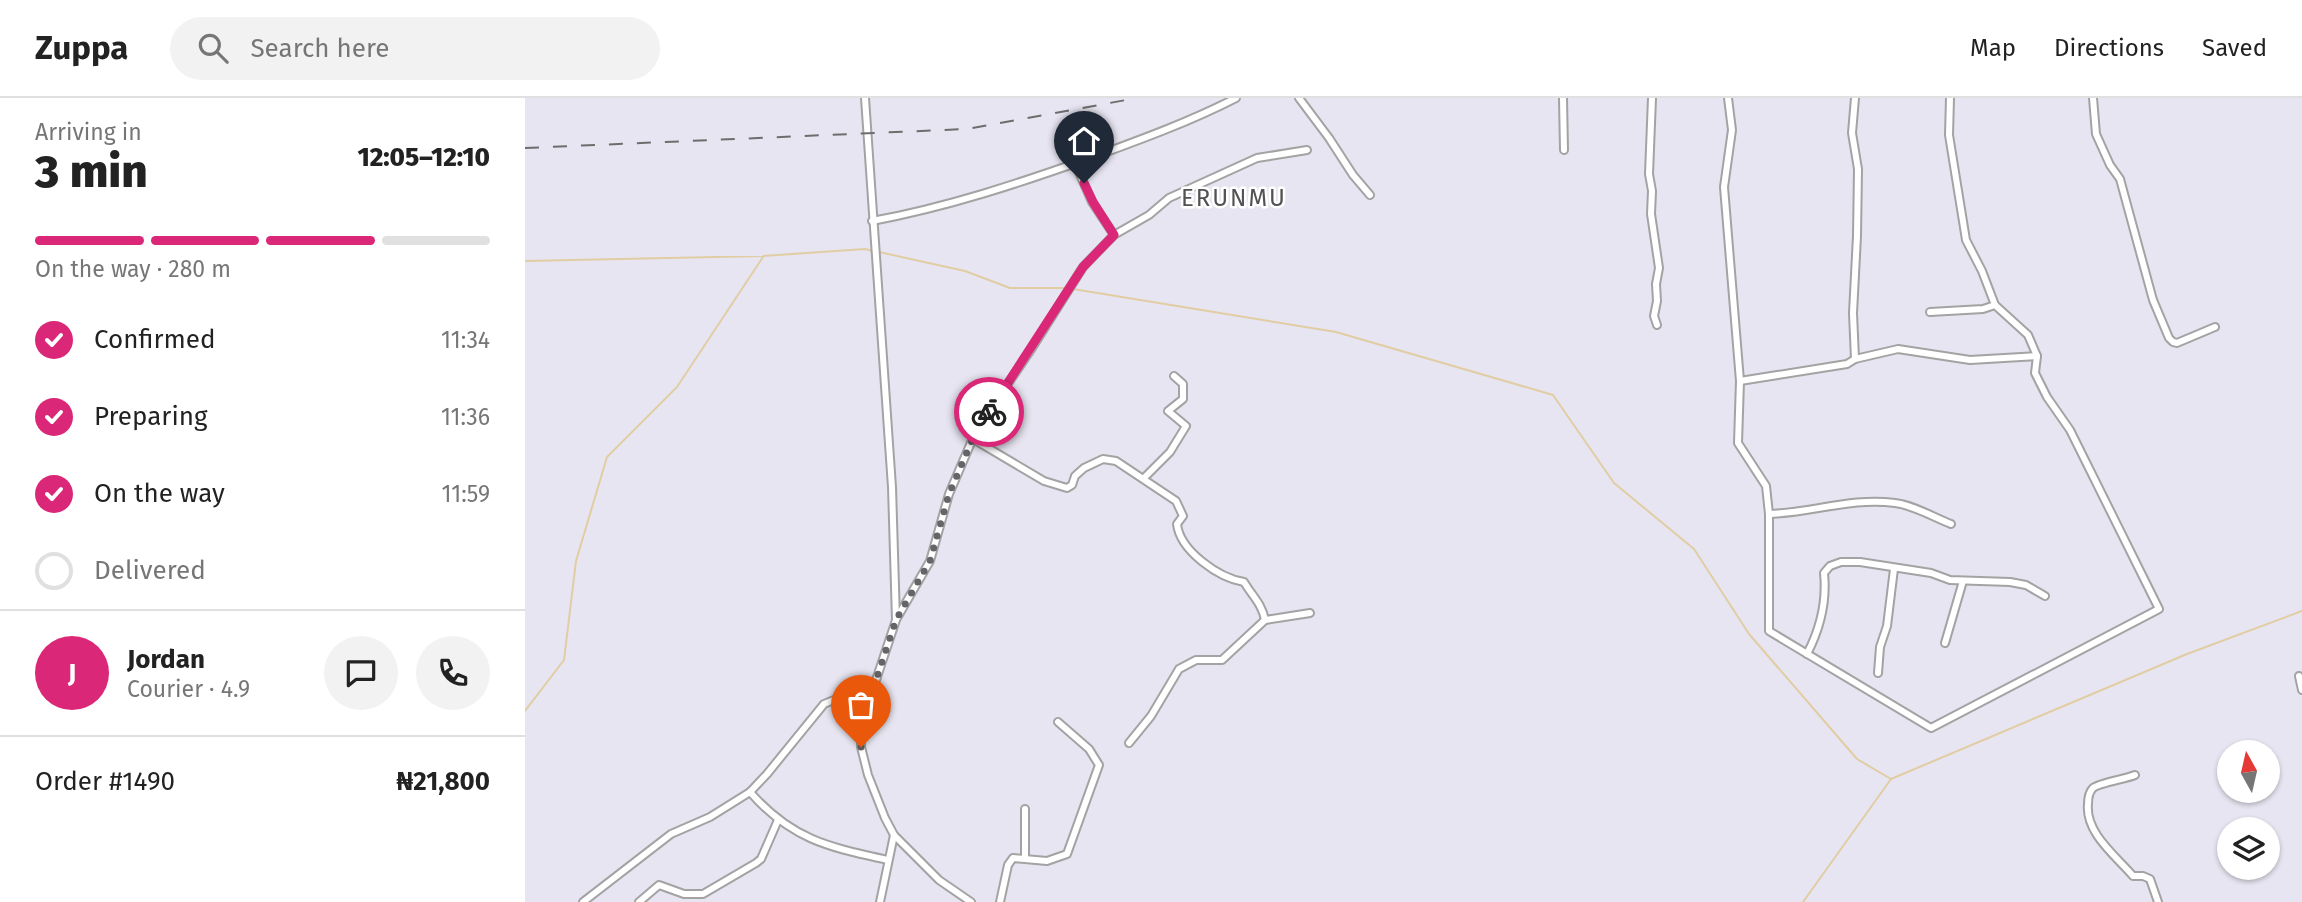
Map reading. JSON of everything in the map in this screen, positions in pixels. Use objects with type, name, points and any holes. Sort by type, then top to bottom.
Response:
[{"type":"street","points":[[865,98],[892,487],[896,620]]},
{"type":"street","points":[[872,221],[989,193],[1199,117],[1236,98]]},
{"type":"street","points":[[1299,98],[1370,195]]},
{"type":"street","points":[[1563,98],[1564,150]]},
{"type":"street","points":[[1653,98],[1649,174],[1652,191],[1652,232],[1659,259],[1654,316],[1657,325]]},
{"type":"street","points":[[1728,98],[1731,130],[1724,187],[1739,381],[1738,443],[1766,486],[1769,514],[1769,631],[1931,728],[2159,609],[2070,430],[2047,397],[2035,373],[2037,356],[2028,335],[1995,305],[1966,240],[1949,135],[1950,98]]},
{"type":"street","points":[[1855,98],[1852,133],[1857,169],[1853,313],[1855,359]]},
{"type":"street","points":[[2093,98],[2096,134],[2120,179],[2153,300],[2169,338],[2177,343],[2215,327]]},
{"type":"street","points":[[971,902],[939,880],[894,835],[868,775],[861,747],[861,725],[896,620],[930,561],[949,494],[973,439],[1083,267],[1114,235],[1149,215],[1169,198],[1257,158],[1307,150]]},
{"type":"street","points":[[1075,163],[1093,202],[1114,235]]},
{"type":"street","points":[[1930,312],[1983,309],[1995,305]]},
{"type":"street","points":[[1739,381],[1847,365],[1855,359],[1898,349],[1970,360],[2037,356]]},
{"type":"street","points":[[1144,478],[1170,452],[1186,426],[1168,411],[1182,399],[1184,384],[1174,376]]},
{"type":"street","points":[[973,439],[1044,481],[1067,488],[1084,468],[1103,459],[1116,461],[1144,478],[1176,500],[1183,516],[1177,524],[1178,534],[1189,548],[1217,572],[1232,580],[1244,582],[1262,606],[1265,620]]},
{"type":"street","points":[[1769,514],[1788,514],[1849,503],[1897,503],[1951,524]]},
{"type":"street","points":[[1807,654],[1821,620],[1824,573],[1830,566],[1841,562],[1860,562],[1931,573],[1963,581],[2010,582],[2026,585],[2045,596]]},
{"type":"street","points":[[1878,673],[1879,648],[1887,626],[1894,569]]},
{"type":"street","points":[[1945,643],[1963,581]]},
{"type":"street","points":[[1129,743],[1145,724],[1179,670],[1196,660],[1222,660],[1265,620],[1310,613]]},
{"type":"street","points":[[2299,676],[2302,690]]},
{"type":"street","points":[[583,902],[671,834],[710,817],[750,792],[824,704],[875,683]]},
{"type":"street","points":[[999,902],[1008,865],[1013,858],[1047,861],[1067,854],[1098,765],[1089,749],[1058,722]]},
{"type":"street","points":[[2135,775],[2114,783],[2107,782],[2093,789],[2088,796],[2087,815],[2099,838],[2133,876],[2150,879],[2158,902]]},
{"type":"street","points":[[750,792],[778,820],[810,840],[888,860]]},
{"type":"street","points":[[1025,809],[1025,858]]},
{"type":"street","points":[[639,902],[659,885],[684,894],[703,894],[756,863],[764,852],[778,820]]},
{"type":"street","points":[[880,902],[894,835]]},
{"type":"waterway","points":[[525,261],[763,256],[865,249],[873,251]]},
{"type":"waterway","points":[[879,252],[965,271],[1010,288],[1068,288]]},
{"type":"waterway","points":[[525,711],[564,660],[576,561],[607,457],[677,387],[763,257]]},
{"type":"waterway","points":[[1073,289],[1336,332],[1553,395],[1614,483],[1694,549],[1749,634],[1857,759],[1891,779]]},
{"type":"waterway","points":[[1803,902],[1891,779],[2187,654],[2302,611]]},
{"type":"railway","points":[[525,148],[967,129],[1137,98]]},
{"type":"way so far","points":[[861,747],[861,725],[896,620],[930,561],[949,494],[976,431],[989,412]]},
{"type":"district","name":"ERUNMU","points":[[1234,198]]},
{"type":"route","points":[[989,412],[1083,267],[1114,235],[1084,183]]}]
